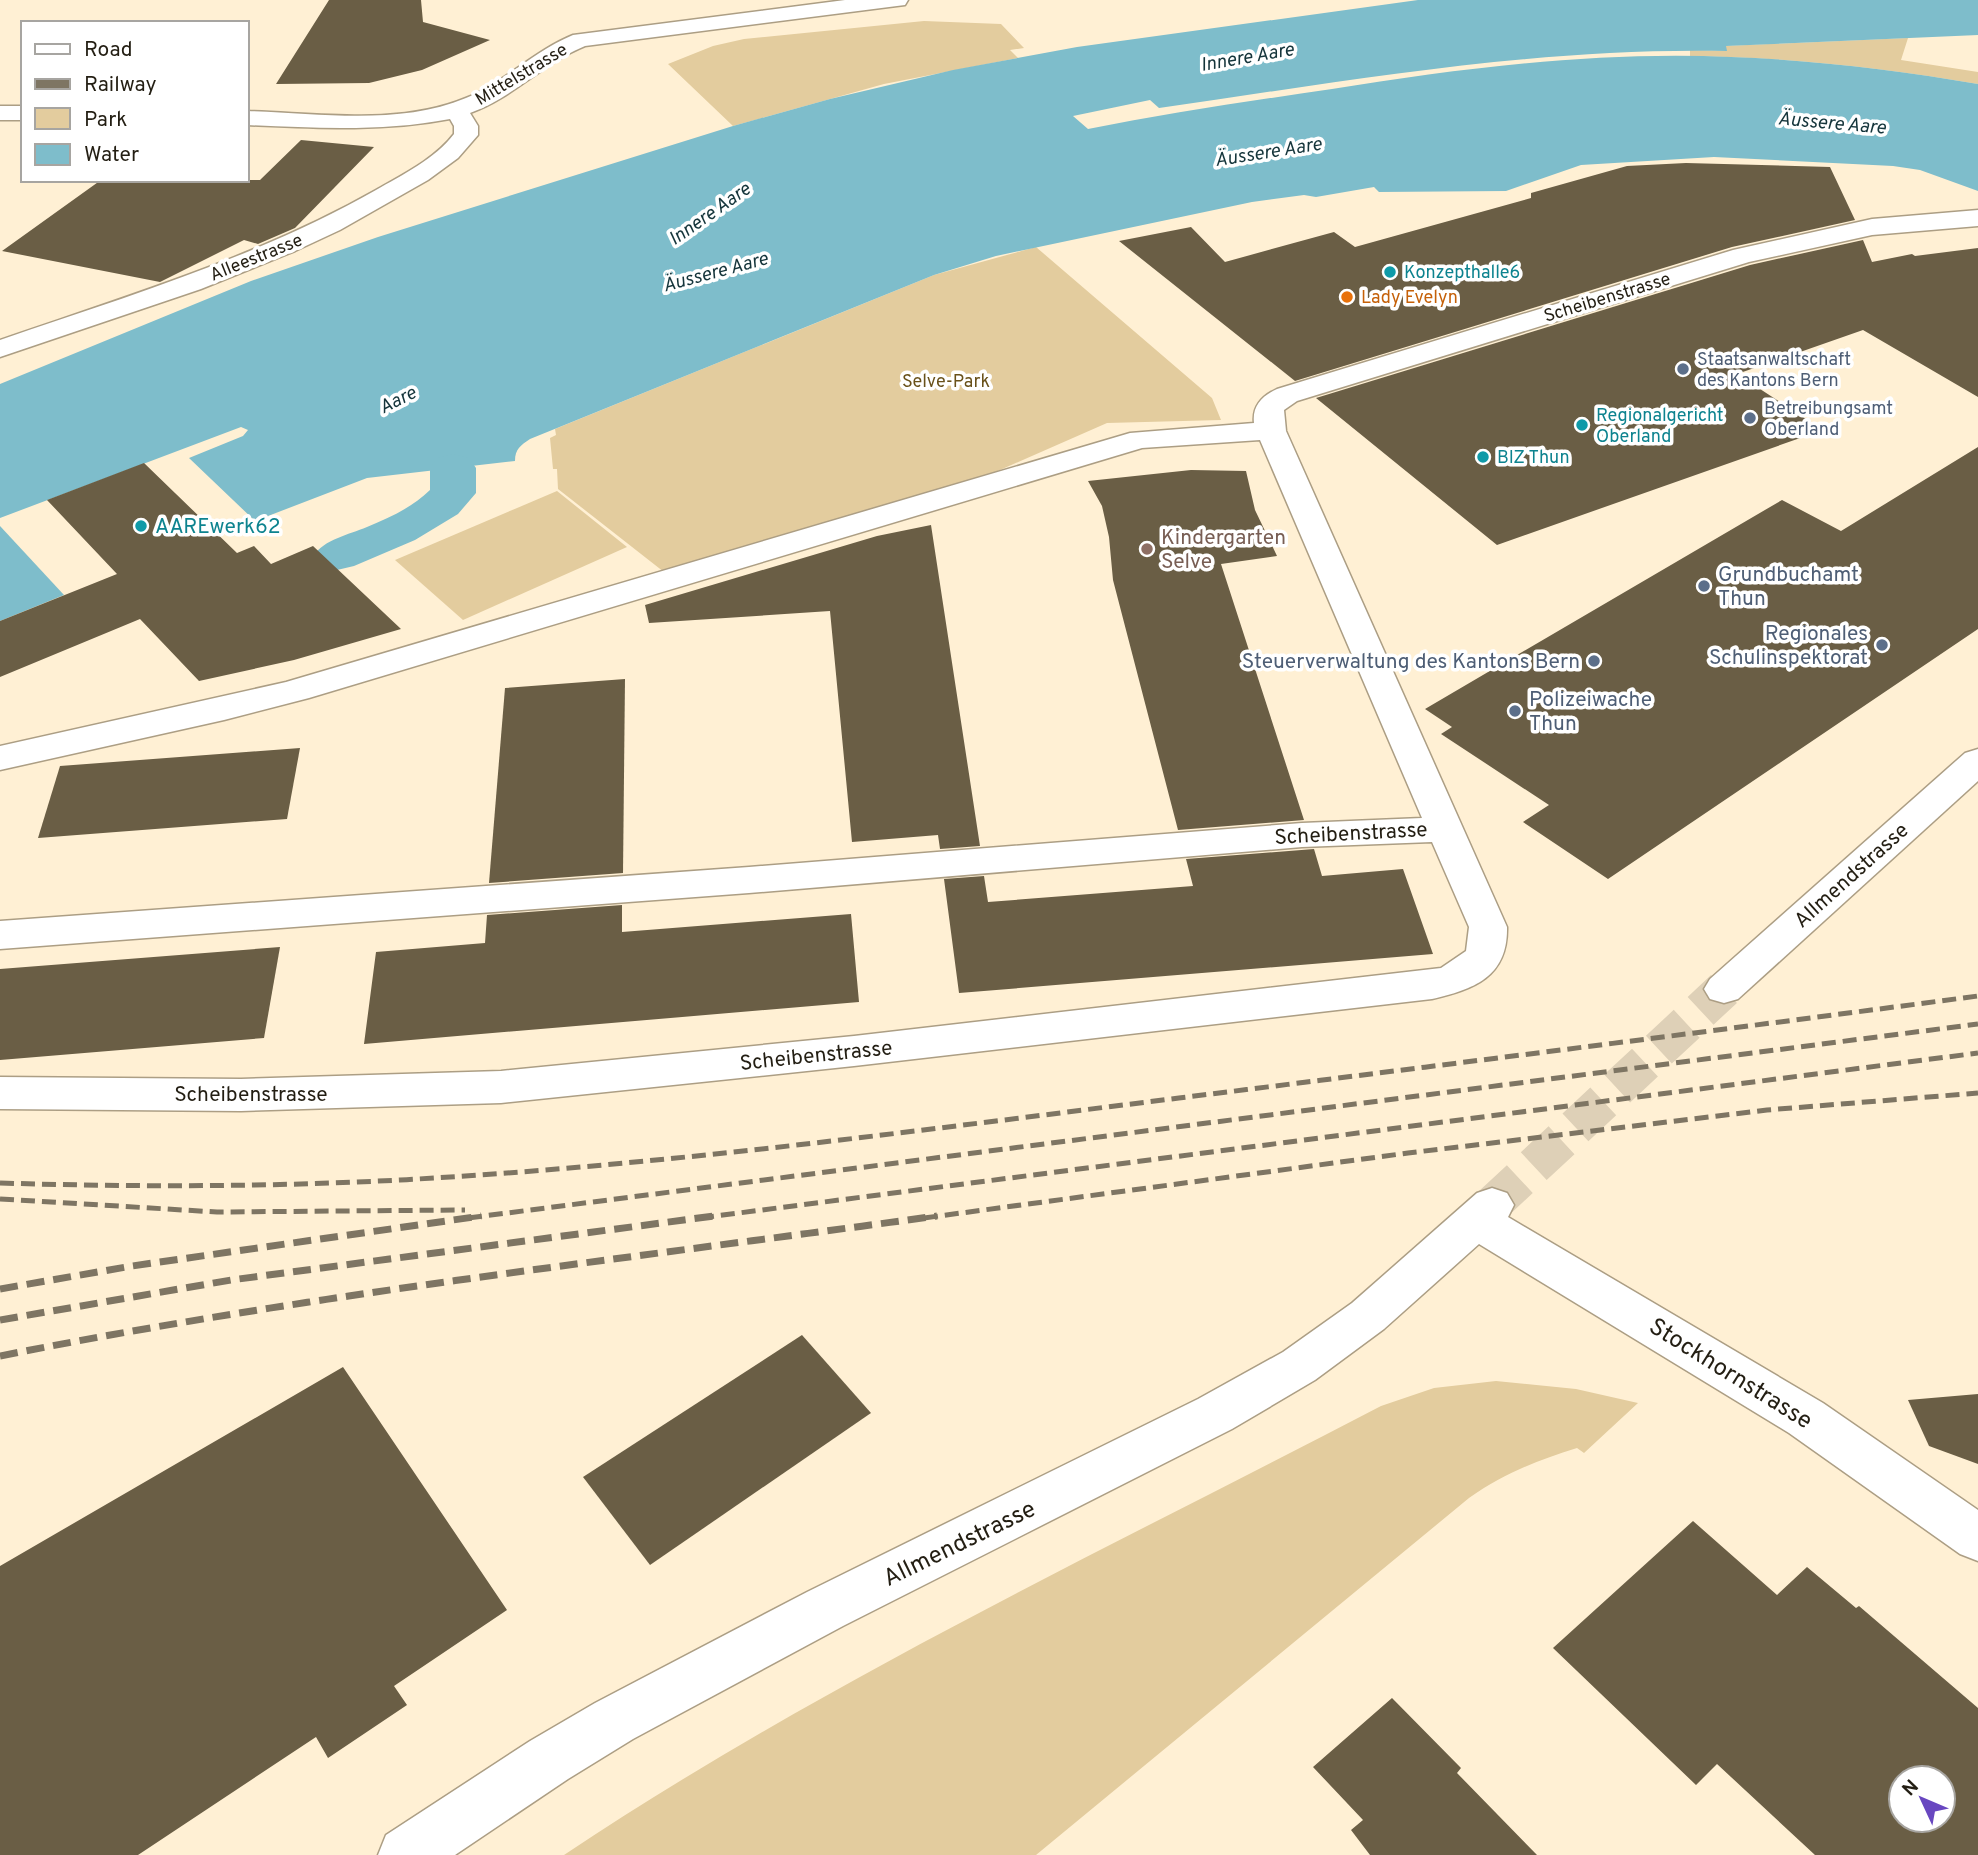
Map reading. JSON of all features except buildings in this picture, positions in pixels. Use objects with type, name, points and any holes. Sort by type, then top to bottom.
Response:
[{"type":"street","name":"Mittelstrasse","points":[[248,118],[339,121],[413,117],[456,110],[491,95],[564,46],[580,40],[897,0]]},
{"type":"street","name":"Alleestrasse","points":[[0,349],[244,264],[348,216],[406,183],[459,144],[466,135],[466,126],[456,110]]},
{"type":"street","points":[[0,113],[21,113]]},
{"type":"street","name":"Scheibenstrasse","points":[[0,1093],[241,1095],[501,1087],[840,1052],[1450,981],[1475,967],[1490,942],[1488,927],[1271,431],[1266,414],[1270,407],[1287,395],[1742,256],[1841,233],[1903,224],[1978,218]]},
{"type":"street","points":[[0,758],[224,709],[668,581],[1140,439],[1271,431]]},
{"type":"street","name":"Allmendstrasse","points":[[1724,989],[1978,761]]},
{"type":"street","name":"Scheibenstrasse","points":[[0,935],[749,880],[1301,835],[1447,829]]},
{"type":"street","name":"Allmendstrasse","points":[[406,1855],[549,1760],[625,1715],[825,1609],[1215,1414],[1299,1366],[1368,1316],[1484,1213]]},
{"type":"street","name":"Stockhornstrasse","points":[[1484,1213],[1806,1418],[1978,1538]]},
{"type":"green space","points":[[924,21],[1001,24],[1024,48],[1010,50],[1018,58],[884,84],[733,126],[668,64],[713,46],[744,39]]},
{"type":"green space","points":[[1908,38],[1901,60],[1978,72],[1978,84],[1834,64],[1690,56],[1690,50],[1726,51],[1725,46]]},
{"type":"green space","name":"Selve-Park","points":[[1036,247],[1212,398],[1221,420],[1107,423],[975,481],[664,572],[558,489],[557,469],[553,469],[550,438],[556,435],[555,429],[934,275]]},
{"type":"green space","points":[[557,491],[627,547],[463,620],[395,560]]},
{"type":"green space","points":[[1496,1381],[1576,1389],[1638,1403],[1584,1453],[1577,1448],[1534,1463],[1495,1481],[1469,1498],[1036,1855],[564,1855],[762,1732],[864,1675],[1381,1406],[1434,1388]]},
{"type":"water","points":[[1418,0],[1978,0],[1978,35],[1726,46],[1727,51],[1584,54],[1513,60],[1371,77],[1159,108],[1150,100],[1073,116],[1088,129],[1209,107],[1431,74],[1581,59],[1681,56],[1824,63],[1978,84],[1978,191],[1920,170],[1893,166],[1714,157],[1581,165],[1506,191],[1379,192],[1374,187],[1316,197],[1304,195],[1252,202],[996,256],[934,275],[530,439],[519,448],[515,461],[367,478],[255,521],[189,458],[243,436],[248,430],[241,427],[0,518],[0,384],[251,281],[378,237],[733,126],[830,99],[953,70],[1077,47]]},
{"type":"water","points":[[0,526],[64,595],[0,621]]},
{"type":"waterway","points":[[337,556],[414,523],[442,504],[453,493],[453,468]]},
{"type":"tunnel","points":[[1492,1205],[1724,989]]},
{"type":"railway","points":[[0,1183],[200,1186],[300,1184],[490,1174],[669,1159],[1547,1052],[1978,996]]},
{"type":"railway","points":[[468,1218],[1978,1024]]},
{"type":"railway","points":[[700,1218],[1978,1053]]},
{"type":"railway","points":[[924,1218],[1408,1153],[1767,1110],[1978,1093]]},
{"type":"railway","points":[[0,1199],[217,1212],[465,1210]]},
{"type":"railway","points":[[0,1289],[132,1266],[481,1216]]},
{"type":"railway","points":[[0,1320],[231,1280],[714,1216]]},
{"type":"railway","points":[[0,1356],[350,1296],[937,1216]]},
{"type":"place","name":"Konzepthalle6","points":[[1390,272]]},
{"type":"place","name":"Lady Evelyn","points":[[1347,297]]},
{"type":"place","name":"Staatsanwaltschaft des Kantons Bern","points":[[1683,369]]},
{"type":"place","name":"Betreibungsamt Oberland","points":[[1750,418]]},
{"type":"place","name":"Regionalgericht Oberland","points":[[1582,425]]},
{"type":"place","name":"BIZ Thun","points":[[1483,457]]},
{"type":"place","name":"AAREwerk62","points":[[141,526]]},
{"type":"place","name":"Kindergarten Selve","points":[[1147,549]]},
{"type":"place","name":"Grundbuchamt Thun","points":[[1704,586]]},
{"type":"place","name":"Regionales Schulinspektorat","points":[[1882,645]]},
{"type":"place","name":"Steuerverwaltung des Kantons Bern","points":[[1594,661]]},
{"type":"place","name":"Polizeiwache Thun","points":[[1515,711]]},
{"type":"water label","name":"Innere Aare","points":[[1247,56]]},
{"type":"water label","name":"Äussere Aare","points":[[1832,122]]},
{"type":"water label","name":"Äussere Aare","points":[[1268,151]]},
{"type":"water label","name":"Innere Aare","points":[[709,213]]},
{"type":"water label","name":"Äussere Aare","points":[[715,271]]},
{"type":"water label","name":"Aare","points":[[397,399]]}]
